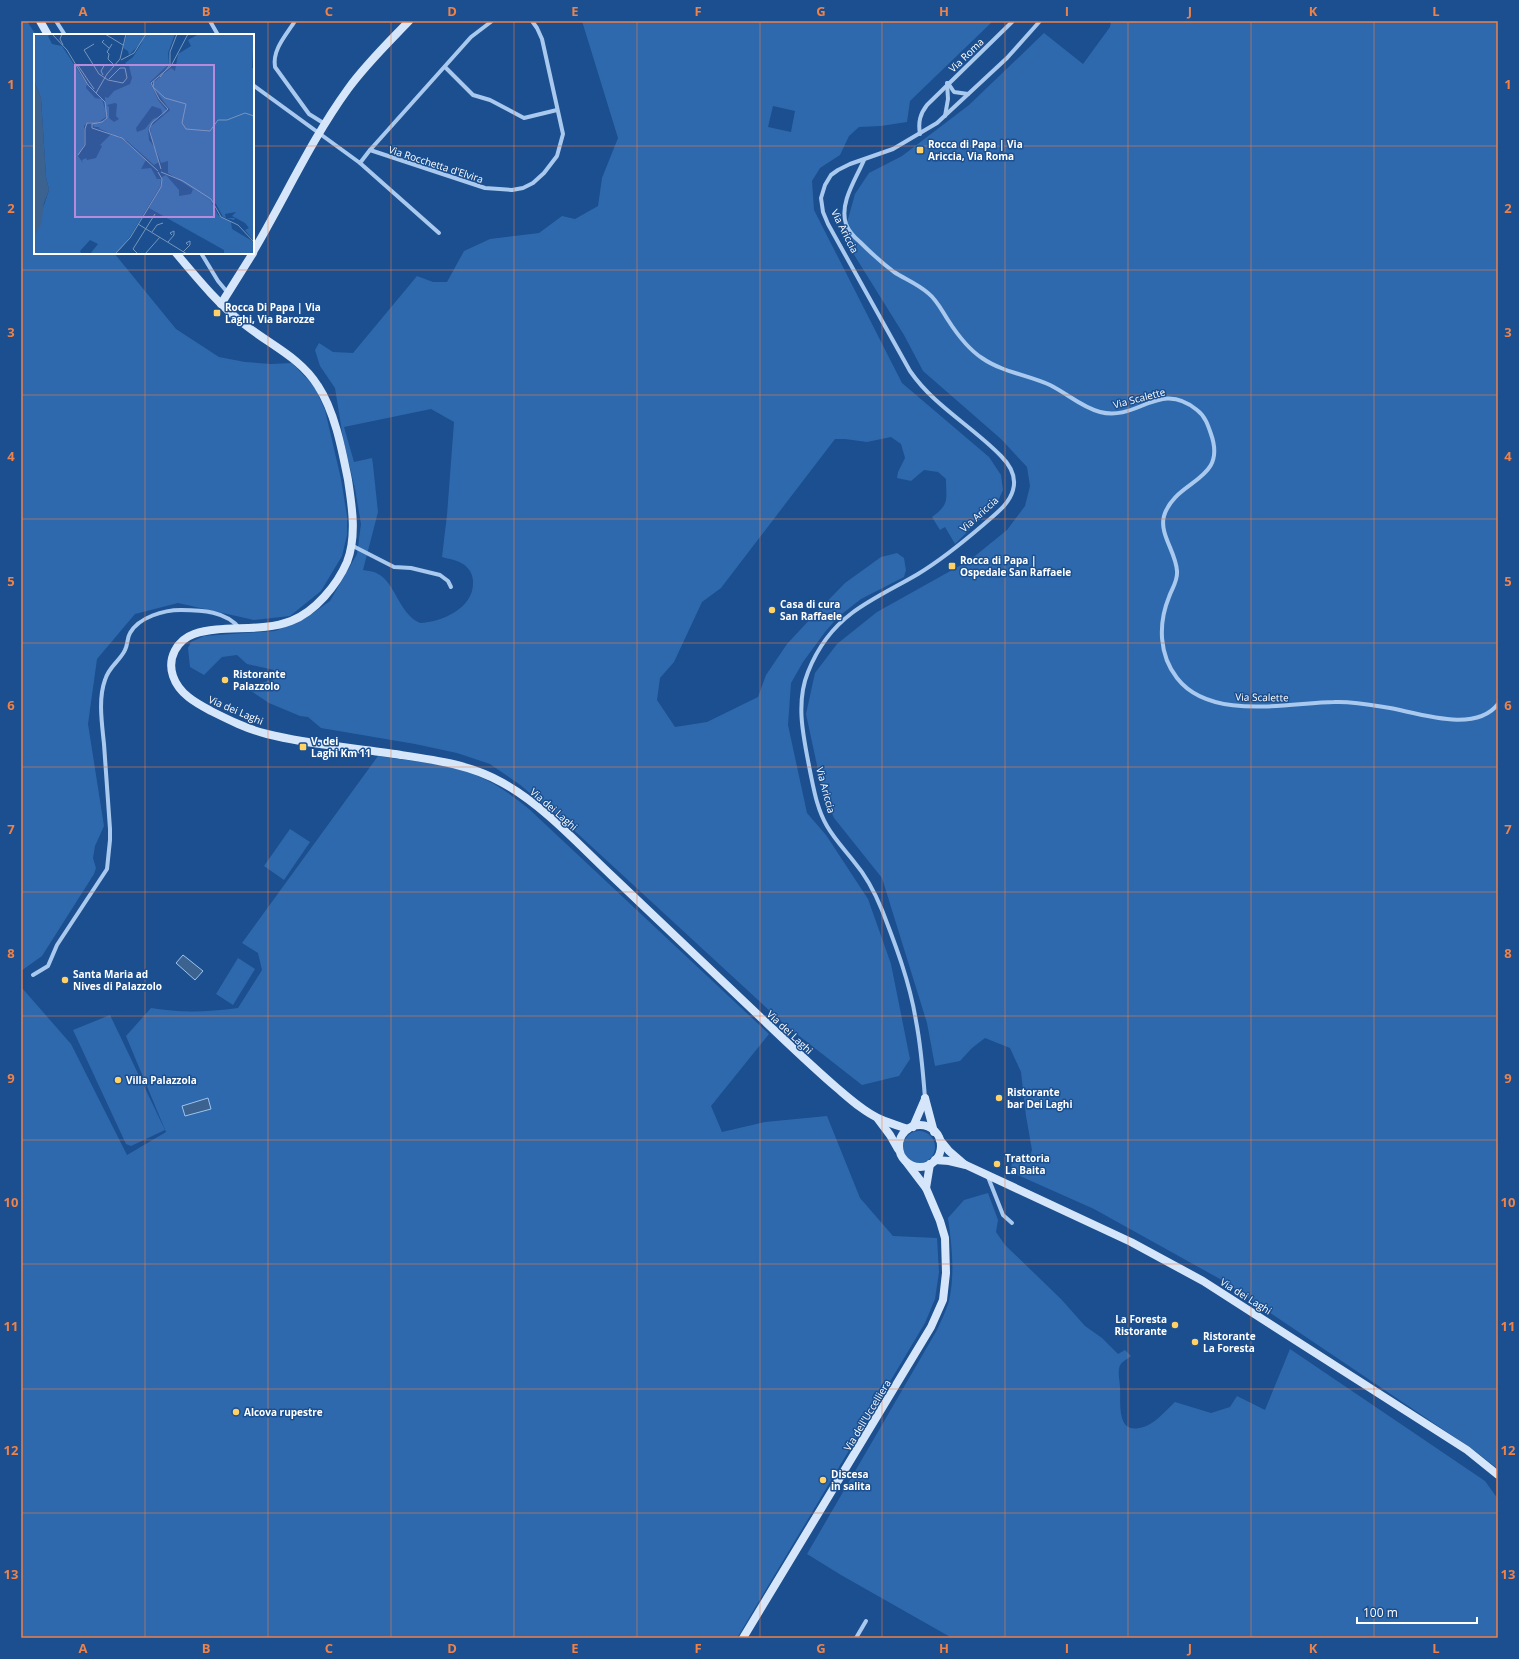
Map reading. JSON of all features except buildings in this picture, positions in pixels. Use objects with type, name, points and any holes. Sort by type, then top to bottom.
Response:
[{"type":"main road","points":[[40,21],[47,34]]},
{"type":"main road","points":[[254,251],[319,133],[348,89],[371,61],[409,21]]},
{"type":"main road","name":"Via dei Laghi","points":[[177,254],[221,304],[249,328],[294,359],[308,372],[322,392],[332,418],[347,476],[353,516],[351,545],[347,562],[319,602],[306,613],[293,620],[277,625],[194,634],[181,642],[175,649],[171,662],[172,675],[179,688],[195,702],[239,725],[265,734],[294,740],[435,760],[471,769],[504,783],[550,818],[797,1052],[851,1100],[878,1119],[900,1152]]},
{"type":"main road","points":[[221,304],[252,254]]},
{"type":"main road","name":"Via Ariccia","points":[[911,1128],[919,1116],[925,1098]]},
{"type":"main road","name":"Via Ariccia","points":[[925,1098],[934,1132]]},
{"type":"main road","name":"Via dei Laghi","points":[[878,1119],[911,1128]]},
{"type":"main road","points":[[926,1188],[933,1162],[940,1150],[939,1139],[934,1132],[923,1126],[911,1128],[901,1137],[899,1147],[900,1152],[907,1163],[919,1167],[933,1162]]},
{"type":"main road","name":"Via dei Laghi","points":[[939,1139],[949,1151],[966,1165]]},
{"type":"main road","name":"Via dei Laghi","points":[[933,1162],[949,1161],[966,1165],[1136,1245],[1203,1281],[1467,1450],[1498,1475]]},
{"type":"main road","name":"Via dell'Uccelliera","points":[[743,1638],[932,1327],[943,1300],[946,1273],[945,1238],[940,1221],[926,1188],[907,1163]]},
{"type":"street","points":[[56,21],[64,34]]},
{"type":"street","points":[[210,21],[217,34]]},
{"type":"street","points":[[295,21],[276,51],[274,61],[275,67],[309,114],[325,124]]},
{"type":"street","name":"Via Rocchetta d'Elvira","points":[[360,163],[471,37],[492,21]]},
{"type":"street","name":"Via Rocchetta d'Elvira","points":[[370,150],[486,188],[512,190],[523,188],[533,183],[544,173],[557,156],[563,134],[540,35],[538,28],[532,21]]},
{"type":"street","name":"Via Roma","points":[[920,134],[919,121],[923,111],[947,83],[1013,21]]},
{"type":"street","name":"Via Ariccia","points":[[925,1098],[915,1014],[906,977],[883,912],[864,876],[828,829],[817,802],[804,734],[802,694],[806,678],[817,655],[827,639],[840,623],[862,606],[931,566],[963,542],[1005,505],[1012,493],[1014,481],[1010,467],[999,454],[933,398],[914,376],[876,312],[825,218],[822,209],[822,198],[824,188],[828,180],[838,170],[893,149],[920,134],[944,117],[1017,47],[1040,21]]},
{"type":"street","points":[[445,67],[474,95],[490,100],[524,118],[557,110]]},
{"type":"street","points":[[947,83],[954,92],[968,94]]},
{"type":"street","points":[[944,117],[948,99],[947,83]]},
{"type":"street","points":[[254,86],[360,163],[438,233]]},
{"type":"street","name":"Via Scalette","points":[[864,160],[846,204],[845,220],[849,230],[883,264],[930,294],[938,303],[962,341],[978,356],[995,365],[1050,385],[1077,402],[1099,412],[1118,414],[1160,399],[1168,398],[1181,400],[1198,410],[1205,419],[1214,443],[1214,459],[1205,473],[1174,500],[1166,511],[1164,521],[1165,533],[1175,560],[1177,572],[1175,583],[1163,616],[1161,628],[1162,644],[1171,670],[1187,689],[1200,698],[1228,704],[1264,707],[1350,702],[1462,720],[1482,716],[1493,710],[1498,704]]},
{"type":"street","points":[[202,254],[218,281],[228,293]]},
{"type":"street","points":[[351,545],[394,567],[411,568],[440,575],[448,581],[451,587]]},
{"type":"street","points":[[33,975],[48,966],[56,945],[107,869],[110,834],[102,720],[102,692],[108,672],[124,652],[130,633],[138,624],[153,616],[178,610],[195,610],[222,616],[233,620],[240,629]]},
{"type":"street","points":[[987,1175],[1003,1215],[1012,1223]]},
{"type":"street","points":[[856,1638],[866,1621]]},
{"type":"shaded area","points":[[21,21],[27,21],[35,34],[34,34],[34,254],[115,254],[176,329],[219,357],[245,362],[271,364],[292,363],[314,386],[325,410],[341,479],[347,516],[347,535],[342,556],[321,591],[290,616],[254,620],[178,603],[135,614],[97,659],[88,724],[104,826],[95,846],[93,858],[96,868],[94,874],[42,956],[21,971]]},
{"type":"shaded area","points":[[582,21],[993,21],[910,101],[907,122],[881,126],[859,127],[849,136],[840,155],[820,168],[812,181],[814,210],[902,383],[989,457],[1001,475],[1003,490],[998,501],[955,544],[945,527],[940,530],[932,517],[942,509],[946,501],[946,479],[938,472],[924,470],[911,481],[897,478],[898,472],[905,458],[901,444],[891,437],[867,442],[835,439],[721,588],[702,602],[674,662],[660,678],[657,700],[675,727],[707,722],[758,697],[766,675],[787,644],[845,583],[881,557],[897,553],[904,558],[906,570],[904,577],[861,599],[838,617],[803,662],[791,683],[788,725],[807,813],[826,835],[868,899],[891,964],[910,1059],[899,1076],[862,1085],[784,1024],[565,822],[519,784],[490,764],[457,753],[415,744],[321,728],[308,717],[300,716],[269,703],[251,691],[249,685],[277,678],[274,670],[247,664],[237,655],[222,657],[204,675],[190,667],[188,648],[191,642],[204,636],[275,631],[306,618],[330,601],[357,554],[361,524],[355,489],[343,438],[335,388],[320,366],[315,350],[319,343],[333,352],[353,353],[417,276],[433,282],[447,282],[464,251],[490,239],[539,233],[562,216],[575,219],[598,206],[602,178],[618,138]],"holes":[[[773,106],[795,111],[791,132],[768,127]],[[431,409],[454,422],[447,515],[442,557],[458,562],[469,569],[473,582],[472,591],[468,599],[455,612],[438,620],[420,623],[407,613],[384,578],[375,572],[363,570],[378,512],[373,465],[372,458],[354,462],[344,427]]]},
{"type":"shaded area","points":[[1111,21],[1498,21],[1498,1469],[1475,1451],[1220,1279],[1094,1209],[1011,1172],[1012,1160],[1030,1156],[1032,1150],[1021,1072],[1010,1048],[985,1038],[972,1048],[960,1061],[935,1066],[927,1023],[882,878],[834,818],[823,793],[806,714],[815,673],[837,644],[877,612],[970,560],[1007,530],[1025,506],[1030,486],[1027,467],[1001,439],[923,371],[904,335],[843,237],[855,194],[869,173],[902,156],[969,105],[1044,33],[1083,64],[1110,27]]},
{"type":"shaded area","points":[[378,756],[454,768],[485,779],[511,795],[529,809],[769,1034],[711,1106],[722,1132],[765,1122],[827,1116],[860,1198],[893,1236],[937,1238],[939,1272],[935,1299],[925,1323],[737,1638],[21,1638],[21,983],[22,988],[71,1044],[127,1155],[166,1132],[126,1036],[151,1008],[173,1011],[194,1011],[238,1008],[262,970],[258,953],[242,943]]},
{"type":"shaded area","points":[[290,829],[310,842],[284,880],[264,866]]},
{"type":"shaded area","points":[[183,955],[203,971],[195,980],[176,963]]},
{"type":"shaded area","points":[[238,958],[255,969],[233,1005],[216,994]]},
{"type":"shaded area","points":[[110,1015],[165,1130],[131,1146],[126,1144],[73,1030]]},
{"type":"shaded area","points":[[208,1098],[211,1109],[185,1116],[182,1106]]},
{"type":"shaded area","points":[[916,1131],[922,1131],[931,1135],[935,1147],[931,1159],[922,1163],[916,1163],[907,1159],[903,1150],[903,1144],[907,1135]]},
{"type":"shaded area","points":[[988,1193],[998,1220],[996,1232],[1005,1245],[1061,1299],[1085,1326],[1102,1338],[1118,1354],[1125,1350],[1131,1356],[1122,1363],[1119,1371],[1120,1407],[1123,1421],[1126,1426],[1132,1428],[1144,1427],[1154,1422],[1175,1402],[1211,1413],[1230,1407],[1237,1396],[1265,1410],[1290,1349],[1485,1481],[1498,1499],[1498,1638],[952,1638],[807,1554],[937,1330],[945,1312],[949,1301],[952,1281],[952,1249],[948,1218],[964,1200]]},
{"type":"place","name":"Rocca di Papa | Via Ariccia, Via Roma","points":[[920,150]]},
{"type":"place","name":"Rocca Di Papa | Via Laghi, Via Barozze","points":[[217,313]]},
{"type":"place","name":"Rocca di Papa | Ospedale San Raffaele","points":[[952,566]]},
{"type":"place","name":"Casa di cura San Raffaele","points":[[772,610]]},
{"type":"place","name":"Ristorante Palazzolo","points":[[225,680]]},
{"type":"place","name":"V. dei Laghi Km 11","points":[[303,747]]},
{"type":"place","name":"Santa Maria ad Nives di Palazzolo","points":[[65,980]]},
{"type":"place","name":"Villa Palazzola","points":[[118,1080]]},
{"type":"place","name":"Ristorante bar Dei Laghi","points":[[999,1098]]},
{"type":"place","name":"Trattoria La Baita","points":[[997,1164]]},
{"type":"place","name":"La Foresta Ristorante","points":[[1175,1325]]},
{"type":"place","name":"Ristorante La Foresta","points":[[1195,1342]]},
{"type":"place","name":"Alcova rupestre","points":[[236,1412]]},
{"type":"place","name":"Discesa in salita","points":[[823,1480]]}]
